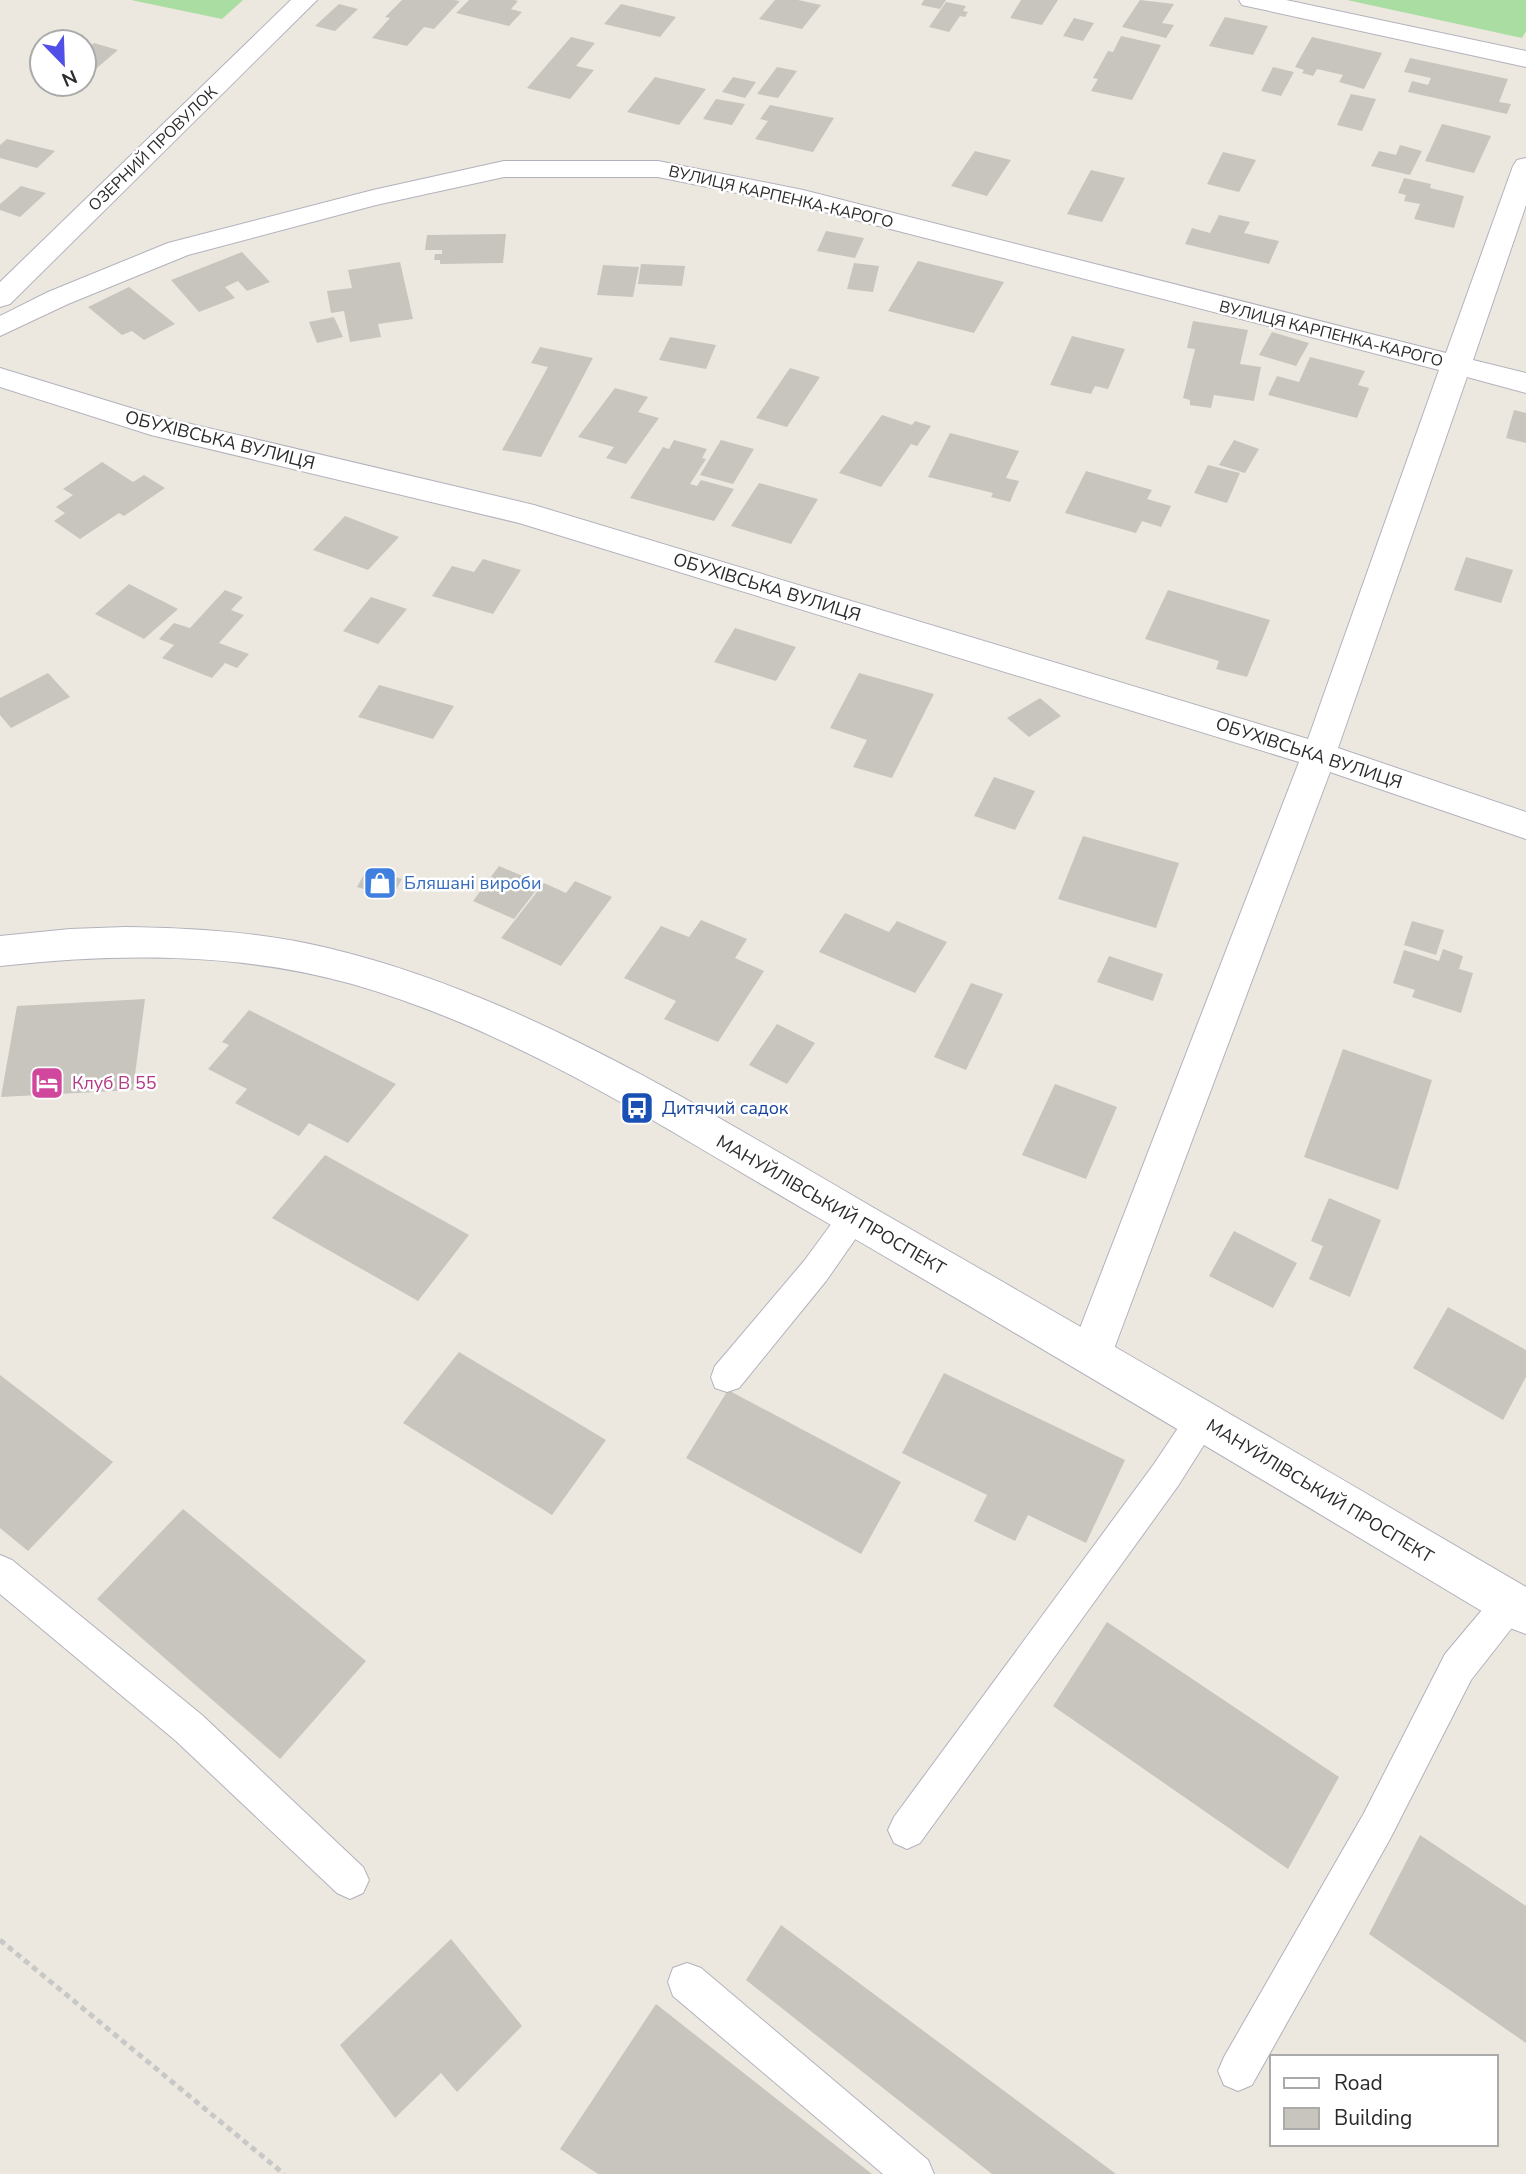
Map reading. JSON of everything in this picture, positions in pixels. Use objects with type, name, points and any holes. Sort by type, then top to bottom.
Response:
[{"type":"street","name":"ОЗЕРНИЙ ПРОВУЛОК","points":[[0,298],[305,0]]},
{"type":"street","points":[[1251,0],[1526,59]]},
{"type":"street","points":[[1091,1354],[1319,755],[1526,166]]},
{"type":"street","name":"ВУЛИЦЯ КАРПЕНКА-КАРОГО","points":[[0,327],[58,298],[178,249],[373,198],[503,169],[658,169],[803,198],[1526,383]]},
{"type":"street","name":"ОБУХІВСЬКА ВУЛИЦЯ","points":[[0,377],[151,425],[523,513],[1319,755],[1526,826]]},
{"type":"street","name":"МАНУЙЛІВСЬКИЙ ПРОСПЕКТ","points":[[0,951],[89,942],[174,943],[263,952],[352,969],[452,1002],[605,1076],[1091,1354],[1518,1608]]},
{"type":"lane","points":[[727,1377],[815,1271],[854,1219]]},
{"type":"lane","points":[[907,1830],[1166,1475],[1202,1421]]},
{"type":"lane","points":[[0,1572],[189,1728],[350,1880]]},
{"type":"lane","points":[[1238,2071],[1377,1826],[1458,1667],[1518,1608]]},
{"type":"lane","points":[[687,1982],[914,2174]]},
{"type":"path","points":[[0,1940],[284,2174]]},
{"type":"green space","points":[[131,0],[243,0],[222,19]]},
{"type":"green space","points":[[1347,0],[1526,0],[1526,31],[1522,38]]},
{"type":"building","points":[[402,0],[460,1],[434,29],[424,27],[407,46],[372,38],[390,18],[385,17]]},
{"type":"building","points":[[469,0],[514,0],[518,1],[511,9],[522,12],[509,26],[456,13]]},
{"type":"building","points":[[775,0],[798,0],[821,5],[802,29],[759,19]]},
{"type":"building","points":[[924,0],[946,0],[940,9],[921,5]]},
{"type":"building","points":[[1021,0],[1058,0],[1042,25],[1010,18]]},
{"type":"building","points":[[1140,0],[1174,4],[1162,23],[1174,25],[1166,38],[1122,27]]},
{"type":"building","points":[[946,2],[966,6],[963,11],[968,12],[965,17],[960,16],[949,32],[929,27]]},
{"type":"building","points":[[339,4],[358,9],[335,31],[315,26]]},
{"type":"building","points":[[621,4],[676,17],[660,37],[604,24]]},
{"type":"building","points":[[1225,17],[1268,26],[1253,55],[1209,46]]},
{"type":"building","points":[[1074,18],[1094,23],[1083,41],[1063,36]]},
{"type":"building","points":[[1121,36],[1161,45],[1132,100],[1091,91],[1098,79],[1093,78],[1108,51],[1113,52]]},
{"type":"building","points":[[571,37],[595,43],[576,66],[594,70],[570,99],[527,88]]},
{"type":"building","points":[[1312,37],[1382,53],[1364,89],[1339,82],[1343,75],[1317,69],[1313,76],[1302,73],[1304,70],[1295,67]]},
{"type":"building","points":[[98,44],[118,50],[98,67]]},
{"type":"building","points":[[1410,58],[1508,79],[1499,102],[1511,104],[1507,114],[1408,92],[1412,81],[1428,85],[1431,78],[1404,72]]},
{"type":"building","points":[[777,67],[797,71],[778,98],[757,94]]},
{"type":"building","points":[[1273,67],[1294,72],[1281,96],[1261,91]]},
{"type":"building","points":[[655,77],[706,89],[679,125],[627,112]]},
{"type":"building","points":[[733,77],[756,82],[745,98],[722,92]]},
{"type":"building","points":[[1351,94],[1376,99],[1362,131],[1337,125]]},
{"type":"building","points":[[716,99],[745,104],[732,125],[703,119]]},
{"type":"building","points":[[770,105],[834,118],[813,152],[755,139],[768,121],[760,119]]},
{"type":"building","points":[[1442,124],[1491,136],[1474,173],[1425,161]]},
{"type":"building","points":[[7,139],[55,151],[37,168],[0,158],[0,145]]},
{"type":"building","points":[[1400,145],[1422,151],[1410,175],[1371,166],[1379,151],[1396,155]]},
{"type":"building","points":[[975,151],[1011,160],[987,196],[951,186]]},
{"type":"building","points":[[1223,152],[1256,160],[1239,192],[1207,184]]},
{"type":"building","points":[[1091,170],[1125,178],[1102,222],[1067,214]]},
{"type":"building","points":[[1404,178],[1431,184],[1430,188],[1464,196],[1454,228],[1414,219],[1420,204],[1404,201],[1406,195],[1398,193]]},
{"type":"building","points":[[21,186],[46,193],[20,217],[0,210],[0,204]]},
{"type":"building","points":[[1219,215],[1250,222],[1244,233],[1279,241],[1269,264],[1185,244],[1192,228],[1210,233]]},
{"type":"building","points":[[826,231],[864,238],[855,258],[817,251]]},
{"type":"building","points":[[506,234],[503,263],[440,264],[440,260],[434,260],[435,254],[442,254],[442,250],[425,250],[427,235]]},
{"type":"building","points":[[242,252],[270,282],[247,291],[238,281],[225,287],[235,298],[199,312],[171,280]]},
{"type":"building","points":[[918,261],[1004,282],[974,333],[888,311]]},
{"type":"building","points":[[400,262],[413,319],[378,324],[381,337],[350,342],[344,311],[331,313],[327,291],[352,288],[348,270]]},
{"type":"building","points":[[854,263],[879,266],[873,292],[847,289]]},
{"type":"building","points":[[641,264],[685,266],[682,286],[638,284]]},
{"type":"building","points":[[603,265],[639,267],[633,297],[597,295]]},
{"type":"building","points":[[129,287],[175,324],[144,340],[132,331],[122,335],[88,307]]},
{"type":"building","points":[[334,317],[343,337],[317,343],[309,322]]},
{"type":"building","points":[[1193,321],[1248,330],[1240,364],[1261,367],[1254,401],[1214,395],[1211,408],[1190,405],[1190,400],[1183,398],[1195,349],[1187,348]]},
{"type":"building","points":[[1272,332],[1309,343],[1296,366],[1259,355]]},
{"type":"building","points":[[1072,336],[1125,349],[1108,389],[1095,386],[1091,394],[1050,385]]},
{"type":"building","points":[[670,337],[716,345],[706,369],[659,360]]},
{"type":"building","points":[[540,347],[593,358],[541,457],[502,450],[548,367],[531,363]]},
{"type":"building","points":[[1310,357],[1365,371],[1358,385],[1369,388],[1357,418],[1268,395],[1277,376],[1299,382]]},
{"type":"building","points":[[790,368],[820,377],[787,427],[756,418]]},
{"type":"building","points":[[615,388],[648,397],[638,412],[659,418],[626,464],[606,458],[614,447],[578,437]]},
{"type":"building","points":[[1514,410],[1526,413],[1526,443],[1506,438]]},
{"type":"building","points":[[882,415],[912,425],[915,421],[931,426],[917,446],[911,444],[881,487],[839,473]]},
{"type":"building","points":[[950,433],[1019,451],[1006,478],[1019,481],[1010,502],[991,497],[993,493],[928,477]]},
{"type":"building","points":[[674,440],[707,449],[702,458],[706,459],[690,484],[697,486],[701,480],[734,489],[714,521],[630,498],[663,447],[669,449]]},
{"type":"building","points":[[721,440],[754,449],[733,484],[700,475]]},
{"type":"building","points":[[1234,440],[1259,449],[1245,473],[1219,465]]},
{"type":"building","points":[[102,462],[133,482],[144,475],[165,488],[124,516],[119,513],[80,539],[54,521],[65,513],[56,507],[73,495],[63,489]]},
{"type":"building","points":[[1208,465],[1240,473],[1227,503],[1194,493]]},
{"type":"building","points":[[1086,471],[1152,490],[1147,499],[1171,506],[1161,527],[1142,521],[1136,533],[1065,513]]},
{"type":"building","points":[[759,483],[818,499],[791,544],[731,526]]},
{"type":"building","points":[[345,516],[399,537],[368,570],[313,550]]},
{"type":"building","points":[[1466,557],[1513,570],[1501,603],[1454,590]]},
{"type":"building","points":[[483,559],[521,570],[493,614],[432,596],[452,566],[474,572]]},
{"type":"building","points":[[129,584],[178,609],[144,639],[95,614]]},
{"type":"building","points":[[225,590],[243,597],[231,610],[244,615],[219,643],[249,654],[237,668],[225,663],[212,678],[162,658],[174,645],[159,639],[174,623],[190,628]]},
{"type":"building","points":[[1168,590],[1270,620],[1247,677],[1216,669],[1219,661],[1145,639]]},
{"type":"building","points":[[371,597],[407,609],[378,644],[343,631]]},
{"type":"building","points":[[735,628],[796,647],[776,681],[714,662]]},
{"type":"building","points":[[48,673],[70,697],[11,728],[0,715],[0,698]]},
{"type":"building","points":[[859,673],[934,694],[892,778],[853,767],[867,740],[830,728]]},
{"type":"building","points":[[379,685],[454,706],[433,739],[358,717]]},
{"type":"building","points":[[1040,698],[1061,716],[1029,737],[1007,718]]},
{"type":"building","points":[[994,777],[1035,791],[1015,830],[974,816]]},
{"type":"building","points":[[1083,836],[1179,863],[1156,928],[1058,899]]},
{"type":"building","points":[[499,866],[541,884],[514,919],[473,901]]},
{"type":"building","name":"Бляшані вироби","points":[[367,869],[402,879],[392,897],[357,887]]},
{"type":"building","points":[[575,881],[612,897],[561,966],[501,938],[544,883],[566,893]]},
{"type":"building","points":[[845,913],[889,932],[897,921],[947,942],[915,993],[819,952]]},
{"type":"building","points":[[701,920],[747,939],[735,958],[764,971],[718,1042],[664,1019],[676,1001],[624,978],[661,926],[689,937]]},
{"type":"building","points":[[1412,921],[1444,930],[1436,955],[1404,945]]},
{"type":"building","points":[[1443,949],[1463,956],[1459,969],[1473,973],[1461,1013],[1412,997],[1415,990],[1393,983],[1404,950],[1439,961]]},
{"type":"building","points":[[1109,956],[1163,974],[1153,1001],[1097,982]]},
{"type":"building","points":[[971,983],[1003,994],[966,1070],[934,1057]]},
{"type":"building","points":[[145,999],[133,1090],[1,1097],[17,1006]]},
{"type":"building","points":[[249,1010],[396,1084],[348,1143],[309,1123],[299,1136],[235,1103],[247,1089],[208,1069],[229,1045],[222,1042]]},
{"type":"building","points":[[777,1024],[815,1043],[787,1084],[749,1065]]},
{"type":"building","points":[[1343,1049],[1432,1080],[1398,1190],[1304,1157]]},
{"type":"building","points":[[1055,1084],[1117,1107],[1086,1179],[1022,1155]]},
{"type":"building","points":[[325,1155],[469,1235],[418,1301],[272,1218]]},
{"type":"building","points":[[1329,1198],[1381,1220],[1350,1297],[1309,1279],[1323,1246],[1311,1241]]},
{"type":"building","points":[[1234,1231],[1297,1263],[1273,1308],[1209,1276]]},
{"type":"building","points":[[1448,1307],[1526,1350],[1526,1377],[1503,1420],[1413,1368]]},
{"type":"building","points":[[459,1352],[606,1440],[552,1515],[403,1423]]},
{"type":"building","points":[[944,1373],[1125,1460],[1086,1543],[1028,1515],[1015,1541],[974,1521],[987,1495],[902,1453]]},
{"type":"building","points":[[0,1375],[113,1462],[28,1551],[0,1528]]},
{"type":"building","points":[[728,1390],[901,1482],[861,1554],[686,1458]]},
{"type":"building","points":[[183,1509],[366,1661],[280,1759],[97,1599]]},
{"type":"building","points":[[1107,1622],[1339,1777],[1288,1869],[1053,1706]]},
{"type":"building","points":[[1420,1835],[1526,1906],[1526,2043],[1369,1934]]},
{"type":"building","points":[[781,1925],[1116,2174],[992,2174],[746,1980]]},
{"type":"building","points":[[451,1939],[522,2026],[457,2092],[441,2073],[395,2118],[340,2045]]},
{"type":"building","points":[[656,2004],[872,2174],[598,2174],[560,2149]]},
{"type":"place","name":"Бляшані вироби","points":[[380,883]]},
{"type":"place","name":"Клуб В 55","points":[[47,1083]]},
{"type":"place","name":"Дитячий садок","points":[[637,1108]]}]
